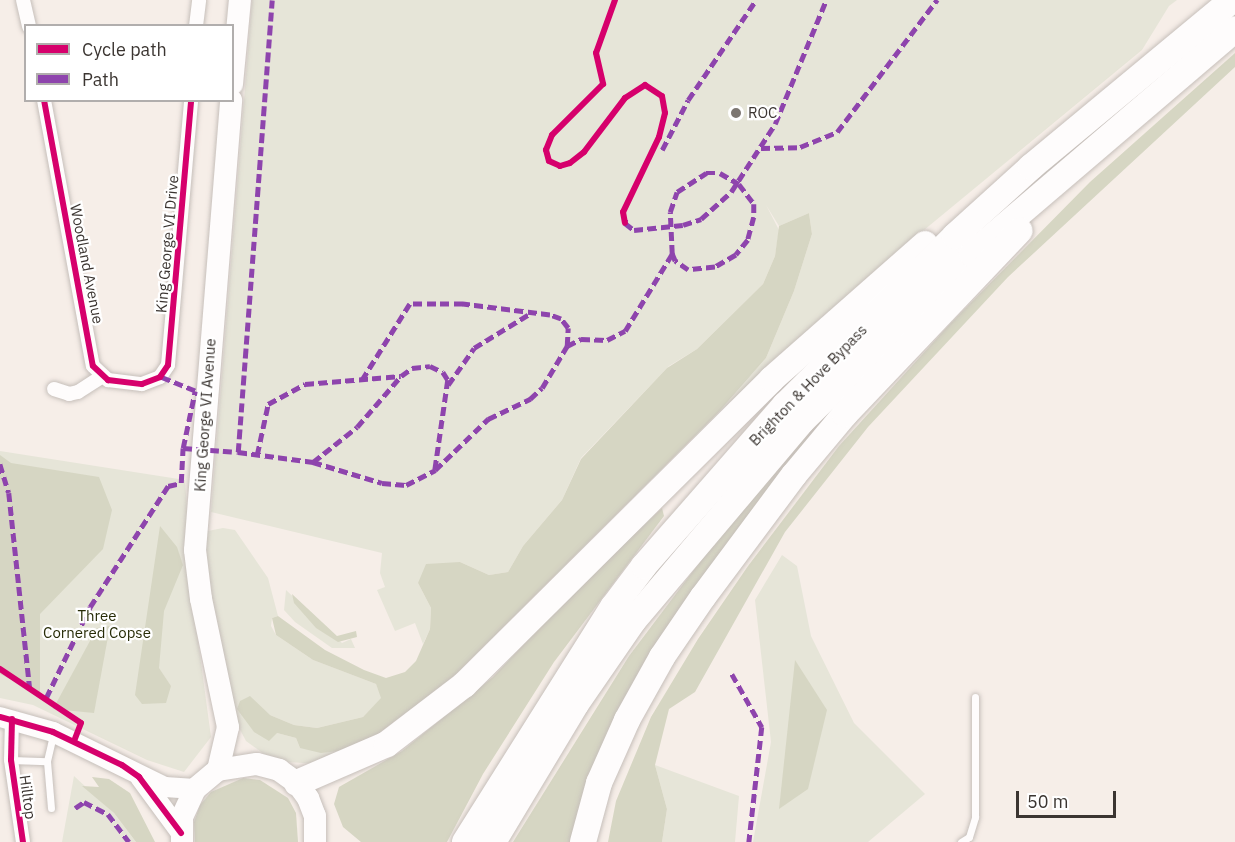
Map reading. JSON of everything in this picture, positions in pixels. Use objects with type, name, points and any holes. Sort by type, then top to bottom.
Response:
[{"type":"highway","name":"Brighton & Hove Bypass","points":[[465,842],[558,690],[644,566],[785,405],[955,236],[1031,167],[1232,0]]},
{"type":"highway","name":"Brighton & Hove Bypass","points":[[493,842],[576,704],[633,621],[802,421],[972,254],[1122,122],[1235,29]]},
{"type":"highway","points":[[583,842],[599,783],[627,720],[662,657],[744,540],[845,414],[1122,122]]},
{"type":"highway","points":[[297,783],[379,749],[440,706],[841,316],[946,226],[1031,167]]},
{"type":"main road","points":[[234,63],[240,0]]},
{"type":"main road","name":"King George VI Avenue","points":[[218,770],[228,727],[201,599],[195,550],[231,102]]},
{"type":"main road","name":"King George VI Avenue","points":[[228,727],[257,764]]},
{"type":"main road","points":[[181,838],[187,802],[195,789],[218,770],[257,764],[279,770],[297,783],[315,816],[318,839]]},
{"type":"street","points":[[23,0],[29,24]]},
{"type":"street","points":[[196,24],[198,0]]},
{"type":"street","name":"Woodland Avenue","points":[[44,102],[91,361],[101,377]]},
{"type":"street","name":"King George VI Drive","points":[[101,377],[129,383],[153,381],[168,365],[190,102]]},
{"type":"street","points":[[54,389],[69,394],[78,392],[101,377]]},
{"type":"street","points":[[6,718],[53,732],[139,777],[165,787],[195,789]]},
{"type":"street","name":"Hilltop","points":[[6,718],[6,761],[22,842]]},
{"type":"street","points":[[139,777],[181,838]]},
{"type":"lane","points":[[961,842],[969,837],[975,817],[975,697]]},
{"type":"lane","points":[[51,808],[47,761],[53,732]]},
{"type":"lane","points":[[6,761],[47,761]]},
{"type":"green space","points":[[252,0],[1177,0],[1169,6],[1142,50],[878,268],[717,414],[766,358],[794,291],[812,234],[809,213],[779,226],[766,205],[779,230],[775,256],[763,284],[697,349],[669,366],[581,458],[562,500],[523,546],[508,572],[489,575],[460,562],[418,583],[431,608],[430,629],[423,644],[415,623],[395,631],[377,590],[385,587],[380,573],[382,553],[211,512]]},
{"type":"green space","points":[[1235,53],[1235,67],[1008,277],[868,427],[785,532],[695,692],[669,709],[655,765],[667,809],[662,842],[608,842],[616,801],[651,717],[698,639],[748,566],[839,446],[949,325],[1090,182]]},
{"type":"green space","points":[[809,213],[812,234],[794,291],[766,358],[717,414],[449,681],[374,737],[346,750],[321,753],[300,748],[296,738],[277,733],[269,741],[254,732],[237,709],[240,701],[250,696],[270,715],[294,725],[317,728],[363,717],[381,698],[376,684],[313,660],[276,635],[272,618],[278,616],[325,650],[364,670],[386,678],[405,672],[416,661],[430,629],[431,608],[418,583],[426,564],[460,562],[489,575],[508,572],[523,546],[562,500],[581,459],[667,368],[697,349],[763,284],[775,256],[779,226]]},
{"type":"green space","points":[[846,396],[746,523],[572,842],[513,842],[629,656],[721,534],[801,439]]},
{"type":"green space","name":"Three Cornered Copse","points":[[0,451],[185,480],[194,611],[211,737],[184,772],[147,760],[33,705],[0,698]]},
{"type":"green space","points":[[0,455],[11,463],[99,477],[112,510],[103,549],[40,614],[40,694],[0,674]]},
{"type":"green space","points":[[662,508],[664,516],[554,662],[483,774],[447,842],[361,842],[343,827],[334,804],[339,787],[402,751],[493,677],[576,589]]},
{"type":"green space","points":[[160,526],[177,547],[183,565],[164,611],[159,668],[171,686],[166,703],[142,704],[135,695]]},
{"type":"green space","points":[[223,528],[235,530],[268,578],[278,616],[272,618],[271,626],[276,635],[313,660],[376,684],[382,698],[363,717],[317,728],[294,725],[270,715],[277,733],[296,738],[300,748],[346,750],[319,764],[288,762],[264,754],[246,741],[237,724],[217,645],[203,532]]},
{"type":"green space","points":[[782,555],[797,566],[811,636],[854,723],[925,794],[868,842],[753,842],[771,742],[755,600]]},
{"type":"green space","points":[[286,590],[342,643],[351,639],[355,648],[332,648],[295,622],[284,610]]},
{"type":"green space","points":[[292,594],[337,636],[356,631],[357,637],[338,642],[316,628],[294,603]]},
{"type":"green space","points":[[110,626],[94,713],[53,709],[97,628]]},
{"type":"green space","points":[[795,660],[827,710],[808,789],[779,809]]},
{"type":"green space","points":[[655,765],[739,796],[735,842],[662,842],[667,809]]},
{"type":"green space","points":[[74,776],[114,813],[136,842],[62,842]]},
{"type":"green space","points":[[92,777],[109,779],[130,793],[155,842],[136,842],[114,813],[82,786],[99,787]]},
{"type":"green space","points":[[243,778],[260,780],[288,798],[296,813],[298,842],[195,842],[194,822],[200,805],[211,792]]},
{"type":"marked path","points":[[183,448],[238,452],[272,0]]},
{"type":"marked path","points":[[662,150],[688,100],[756,0]]},
{"type":"marked path","points":[[626,219],[625,223],[634,230],[683,225],[701,219],[731,192],[775,124],[826,0]]},
{"type":"marked path","points":[[761,148],[800,147],[837,132],[937,0]]},
{"type":"marked path","points":[[706,173],[720,173],[739,184],[754,204],[754,217],[748,240],[736,255],[715,267],[688,270],[675,261],[672,254],[670,212],[677,192],[706,173]]},
{"type":"marked path","points":[[567,346],[581,339],[607,340],[625,331],[672,254]]},
{"type":"marked path","points":[[238,452],[313,462],[382,483],[406,485],[435,470],[488,419],[530,399],[542,388],[567,346],[568,328],[561,319],[550,315],[463,304],[410,304],[361,382]]},
{"type":"marked path","points":[[448,385],[474,348],[531,313]]},
{"type":"marked path","points":[[257,455],[268,404],[305,384],[401,376],[412,368],[430,366],[443,372],[448,380],[435,470]]},
{"type":"marked path","points":[[313,462],[357,427],[401,376]]},
{"type":"marked path","points":[[46,698],[90,607],[168,486],[181,483],[183,448],[195,391],[160,377]]},
{"type":"marked path","points":[[0,464],[9,493],[30,688]]},
{"type":"marked path","points":[[732,674],[762,727],[749,842]]},
{"type":"marked path","points":[[75,808],[84,802],[108,814],[129,842]]},
{"type":"cycle path","points":[[615,0],[596,53],[603,84],[552,135],[546,150],[549,161],[560,166],[570,163],[584,152],[625,98],[645,85],[662,96],[665,113],[659,137],[623,212],[625,223]]},
{"type":"cycle path","points":[[44,102],[93,366],[108,380],[142,384],[160,377],[168,365],[191,102]]},
{"type":"cycle path","points":[[0,669],[81,723],[74,741]]},
{"type":"cycle path","points":[[0,717],[53,732],[122,765],[139,777],[181,833]]},
{"type":"cycle path","points":[[12,719],[11,760],[23,842]]},
{"type":"place","name":"ROC","points":[[736,113]]}]
